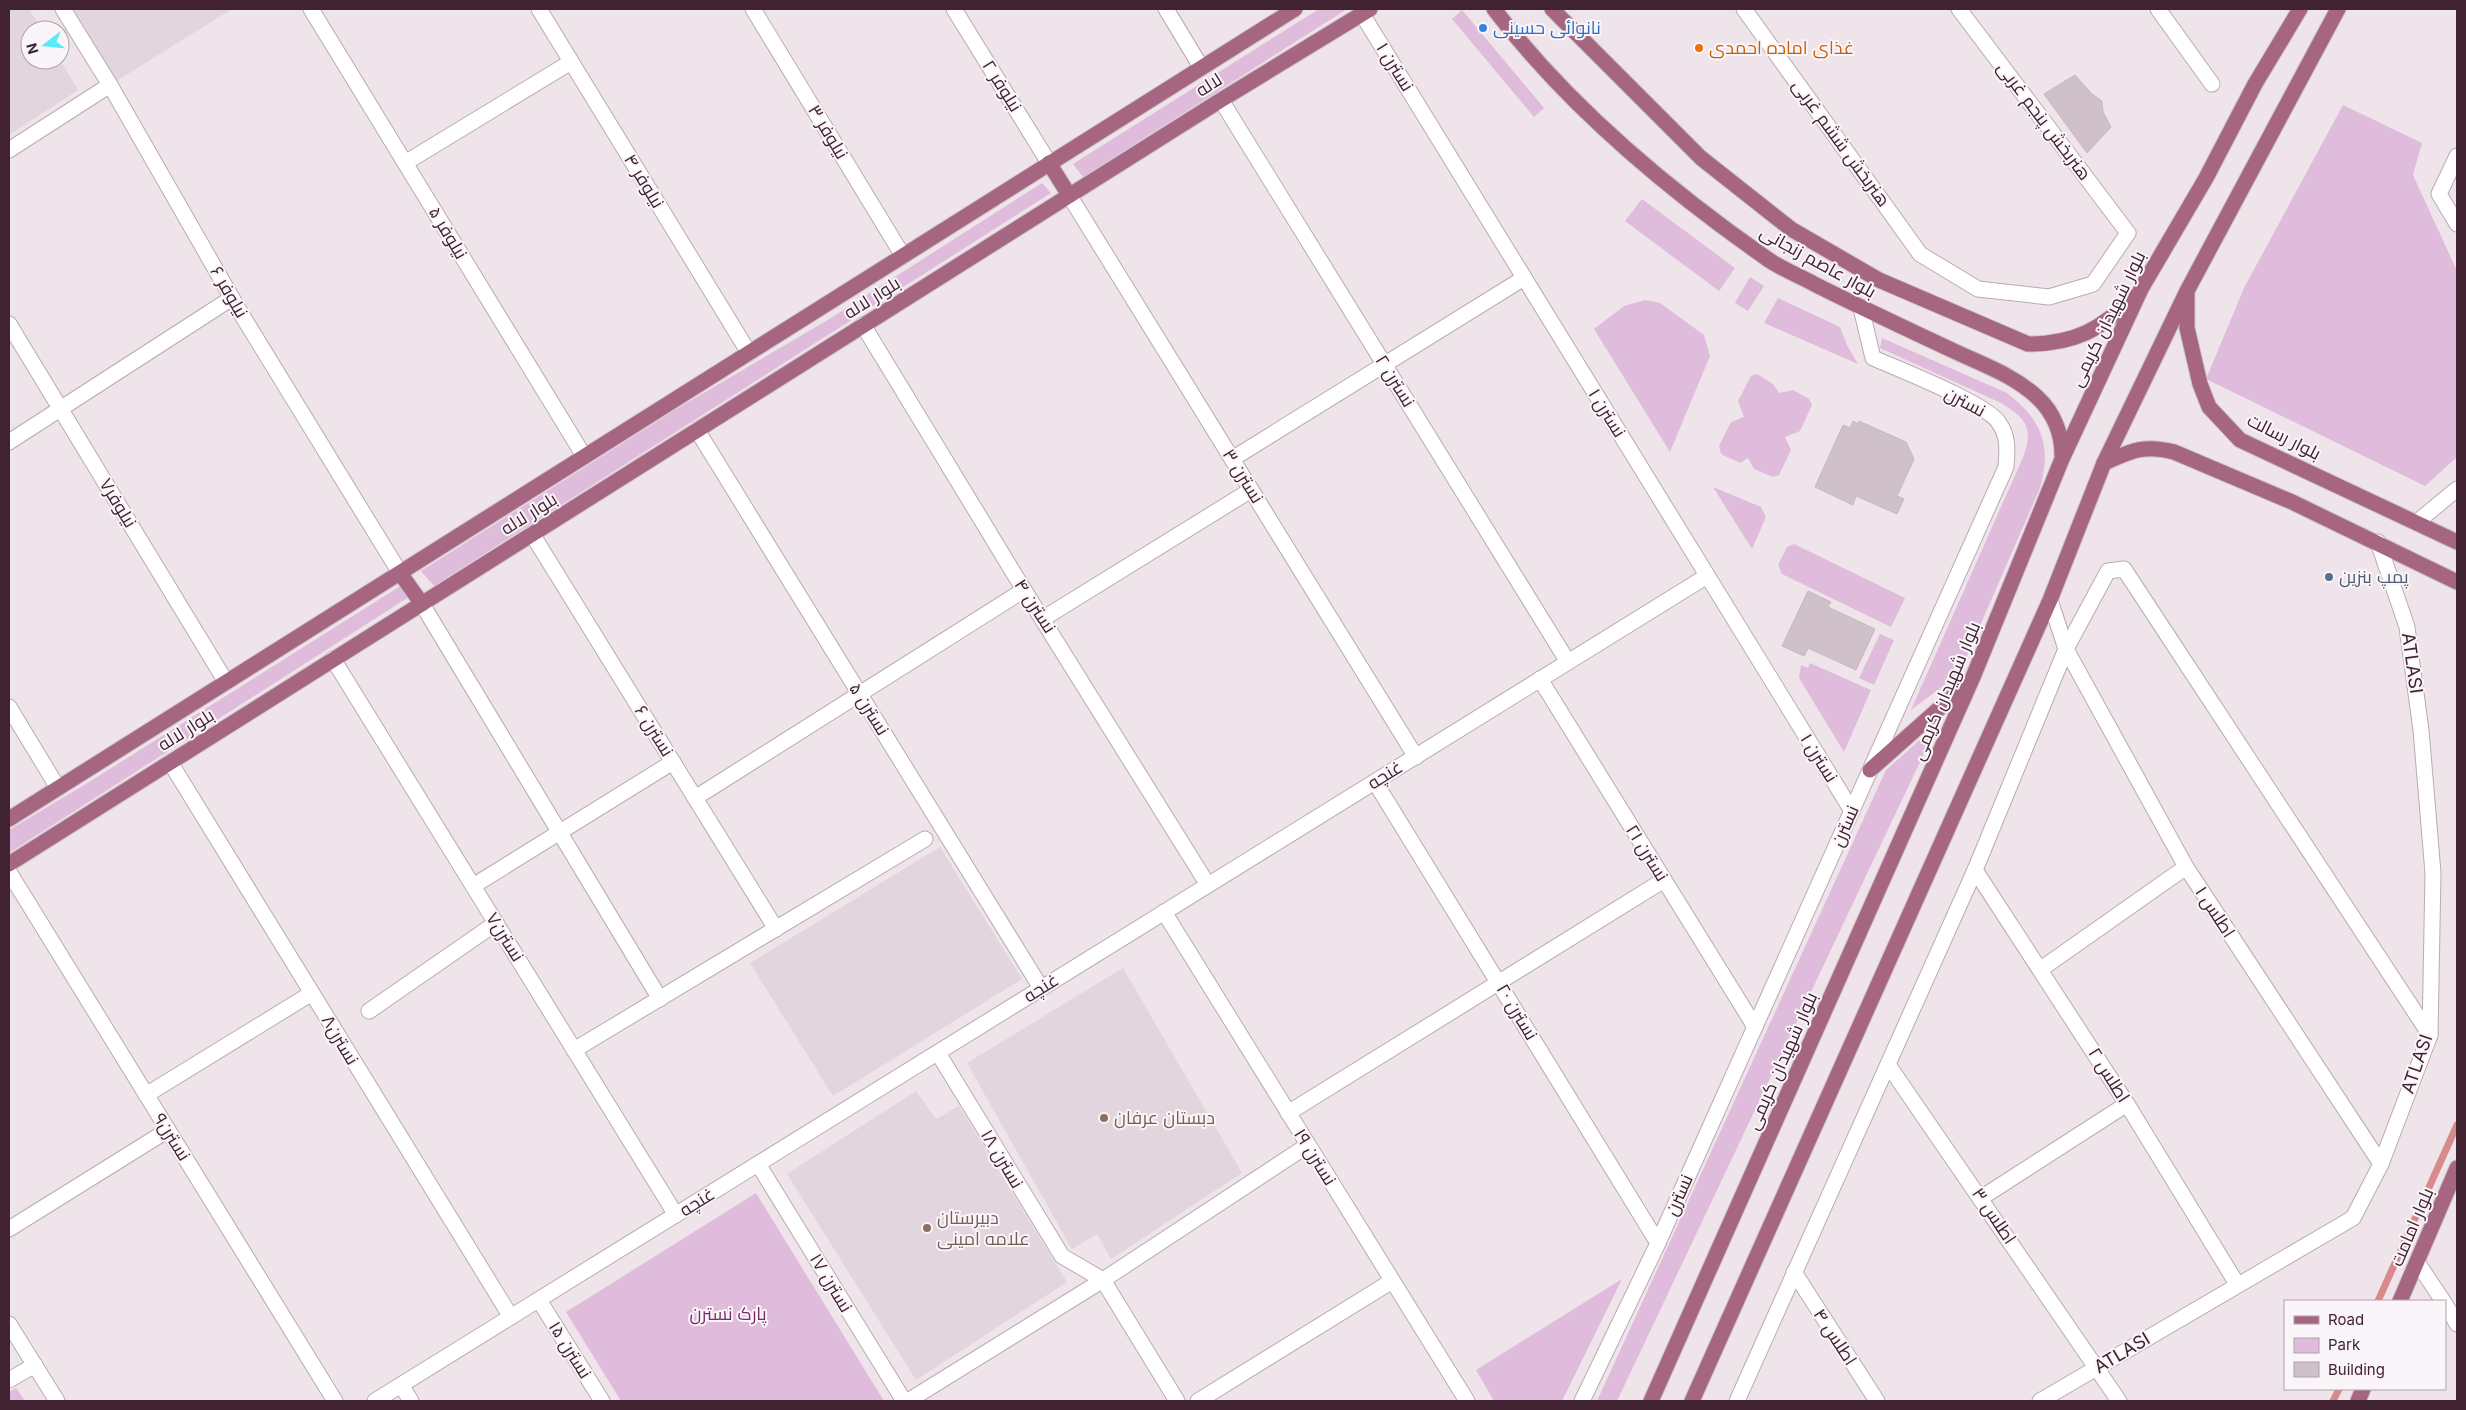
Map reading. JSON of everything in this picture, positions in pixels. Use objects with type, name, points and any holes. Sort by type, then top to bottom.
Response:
[{"type":"main road","name":"لاله","points":[[1049,163],[1295,9]]},
{"type":"main road","name":"بلوار عاصم زنجانی","points":[[1494,9],[1519,42],[1590,114],[1676,192],[1768,260],[1861,308],[2020,383],[2039,398],[2055,421],[2062,438],[2062,459]]},
{"type":"main road","name":"بلوار عاصم زنجانی","points":[[1552,9],[1701,158],[1791,228],[1879,280],[2028,344],[2052,344],[2074,339],[2090,331],[2122,309],[2141,289]]},
{"type":"main road","name":"بلوار شهیدان کریمی","points":[[1650,1401],[1973,677],[2062,459],[2141,289],[2206,178],[2255,84],[2300,9]]},
{"type":"main road","points":[[1692,1401],[2050,600],[2104,463],[2188,291],[2338,9]]},
{"type":"main road","name":"لاله","points":[[1069,195],[1366,11]]},
{"type":"main road","name":"بلوار لاله","points":[[9,819],[1049,163]]},
{"type":"main road","points":[[1049,163],[1069,195]]},
{"type":"main road","name":"بلوار لاله","points":[[9,864],[1069,195]]},
{"type":"main road","name":"بلوار رسالت","points":[[2188,291],[2187,328],[2192,356],[2209,407],[2240,440],[2457,542]]},
{"type":"main road","points":[[2104,463],[2139,448],[2156,447],[2174,452],[2292,502],[2378,542],[2457,582]]},
{"type":"main road","points":[[400,573],[422,604]]},
{"type":"main road","points":[[1870,770],[1973,677]]},
{"type":"main road","name":"بلوار امامت","points":[[2400,1300],[2457,1168]]},
{"type":"street","name":"نیلوفر ۶","points":[[63,9],[110,85],[232,298],[400,573]]},
{"type":"street","name":"نیلوفر ۵","points":[[311,9],[584,456]]},
{"type":"street","name":"نیلوفر ۴","points":[[539,9],[749,353]]},
{"type":"street","name":"نیلوفر ۳","points":[[753,9],[903,256]]},
{"type":"street","name":"نیلوفر ۲","points":[[954,9],[1049,163]]},
{"type":"street","points":[[1166,9],[1201,68]]},
{"type":"street","name":"هنربخش ششم غربی","points":[[1744,9],[1920,254],[1978,289],[2049,297],[2093,284],[2128,233]]},
{"type":"street","name":"هنربخش پنجم غربی","points":[[1960,9],[2128,233]]},
{"type":"street","points":[[2158,9],[2212,84]]},
{"type":"street","name":"نسترن ۱","points":[[1366,11],[1524,278],[1852,811]]},
{"type":"street","points":[[405,163],[571,62]]},
{"type":"street","points":[[9,150],[110,85]]},
{"type":"street","name":"نسترن ۲","points":[[1221,100],[1568,662]]},
{"type":"street","points":[[2457,156],[2439,194],[2457,224]]},
{"type":"street","name":"نسترن ۳","points":[[1069,195],[1416,757]]},
{"type":"street","points":[[1232,459],[1524,278]]},
{"type":"street","points":[[9,442],[232,298]]},
{"type":"street","name":"نسترن","points":[[1582,1401],[1658,1243],[2006,467],[2008,444],[1999,422],[1980,407],[1873,358],[1861,308]]},
{"type":"street","name":"نیلوفر۷","points":[[9,324],[226,682]]},
{"type":"street","name":"نسترن ۴","points":[[863,325],[1024,590],[1044,618],[1208,885]]},
{"type":"street","name":"نسترن ۵","points":[[697,430],[1041,988]]},
{"type":"street","points":[[2417,522],[2457,489]]},
{"type":"street","points":[[1044,618],[1251,490]]},
{"type":"street","name":"نسترن ۶","points":[[532,534],[776,929]]},
{"type":"street","name":"ATLASI","points":[[2040,1401],[2236,1284],[2353,1218],[2380,1164],[2430,1035],[2433,873],[2422,730],[2408,627],[2378,542]]},
{"type":"street","points":[[1737,1401],[1889,1066],[1975,870],[2066,649],[2108,571],[2124,569],[2430,1035]]},
{"type":"street","name":"غنچه","points":[[375,1401],[1707,576]]},
{"type":"street","points":[[695,798],[1024,590]]},
{"type":"street","name":"اطلس ۱","points":[[2050,600],[2066,649],[2186,867],[2380,1164]]},
{"type":"street","points":[[422,604],[660,999]]},
{"type":"street","name":"نسترن۷","points":[[333,659],[676,1215]]},
{"type":"street","name":"نسترن ۲۱","points":[[1540,679],[1755,1027]]},
{"type":"street","points":[[9,707],[58,788]]},
{"type":"street","name":"نسترن۸","points":[[170,762],[511,1317]]},
{"type":"street","points":[[473,886],[673,762]]},
{"type":"street","name":"نسترن ۲۰","points":[[1375,782],[1658,1243]]},
{"type":"street","points":[[574,1050],[924,839]]},
{"type":"street","points":[[2041,969],[2186,867]]},
{"type":"street","name":"اطلس ۲","points":[[1975,870],[2127,1104],[2236,1284]]},
{"type":"street","name":"نسترن۹","points":[[9,872],[335,1401]]},
{"type":"street","points":[[1288,1113],[1664,880]]},
{"type":"street","name":"نسترن ۱۹","points":[[1164,912],[1467,1401]]},
{"type":"street","points":[[369,1011],[496,923]]},
{"type":"street","points":[[146,1095],[312,993]]},
{"type":"street","name":"نسترن ۱۸","points":[[938,1052],[1062,1256],[1102,1280],[1177,1401]]},
{"type":"street","name":"اطلس ۳","points":[[1889,1066],[2120,1401]]},
{"type":"street","points":[[1981,1198],[2127,1104]]},
{"type":"street","points":[[9,1229],[168,1130]]},
{"type":"street","points":[[908,1401],[1102,1280],[1308,1145]]},
{"type":"street","name":"نسترن ۱۷","points":[[758,1164],[904,1401]]},
{"type":"street","points":[[2417,1262],[2442,1300]]},
{"type":"street","name":"اطلس ۴","points":[[1794,1272],[1877,1401]]},
{"type":"street","points":[[1198,1401],[1392,1281]]},
{"type":"street","name":"نسترن ۱۵","points":[[539,1300],[602,1401]]},
{"type":"street","points":[[2446,1306],[2457,1324]]},
{"type":"street","points":[[9,1324],[57,1401]]},
{"type":"street","points":[[9,1380],[34,1365]]},
{"type":"street","points":[[401,1385],[411,1401]]},
{"type":"shaded area","points":[[9,9],[29,9],[36,20],[20,20],[20,70],[66,70],[78,90],[9,135]]},
{"type":"shaded area","points":[[63,9],[232,9],[110,85]]},
{"type":"shaded area","points":[[940,847],[1022,979],[833,1096],[750,963]]},
{"type":"shaded area","name":"دبستان عرفان","points":[[1123,968],[1242,1173],[1111,1259],[1097,1234],[1072,1249],[967,1063]]},
{"type":"shaded area","name":"دبیرستان علامه امینی","points":[[916,1091],[936,1119],[959,1106],[1067,1282],[916,1380],[787,1174]]},
{"type":"green space","points":[[1319,9],[1347,9],[1083,177],[1073,164]]},
{"type":"green space","points":[[1462,10],[1544,108],[1534,117],[1452,19]]},
{"type":"green space","points":[[2343,105],[2422,143],[2413,175],[2457,271],[2457,457],[2425,486],[2206,379],[2244,288]]},
{"type":"green space","points":[[1042,183],[1051,193],[434,586],[421,571],[678,408],[826,321]]},
{"type":"green space","points":[[1642,199],[1735,268],[1719,291],[1625,221]]},
{"type":"green space","points":[[1750,277],[1764,286],[1748,311],[1735,303]]},
{"type":"green space","points":[[1778,298],[1840,327],[1847,345],[1858,364],[1764,323]]},
{"type":"green space","points":[[1645,300],[1660,303],[1704,335],[1710,356],[1670,452],[1594,329],[1624,306]]},
{"type":"green space","points":[[1882,338],[2007,393],[2029,413],[2036,424],[2041,435],[2045,459],[2040,488],[1959,674],[1911,710],[2024,455],[2028,437],[2025,424],[2009,408],[1880,348]]},
{"type":"green space","points":[[1757,374],[1773,384],[1779,393],[1793,390],[1809,399],[1812,405],[1800,431],[1785,437],[1791,450],[1779,475],[1773,477],[1754,469],[1748,458],[1740,463],[1721,454],[1719,446],[1731,422],[1744,417],[1738,401],[1751,376]]},
{"type":"green space","points":[[1713,487],[1761,507],[1766,517],[1752,549]]},
{"type":"green space","points":[[1794,544],[1905,598],[1891,627],[1782,574],[1778,565],[1787,547]]},
{"type":"green space","points":[[402,585],[412,595],[9,853],[9,830],[89,782]]},
{"type":"green space","points":[[1880,634],[1894,640],[1874,685],[1859,678]]},
{"type":"green space","points":[[1810,663],[1871,690],[1844,752],[1799,678],[1801,665],[1808,668]]},
{"type":"green space","points":[[1938,724],[1617,1401],[1597,1401],[1886,770]]},
{"type":"green space","name":"پارک نسترن","points":[[756,1193],[884,1401],[621,1401],[566,1312]]},
{"type":"green space","points":[[1622,1279],[1562,1401],[1494,1401],[1476,1370]]},
{"type":"green space","points":[[16,1388],[25,1401],[9,1401],[9,1392]]},
{"type":"building","points":[[2075,75],[2092,94],[2102,101],[2103,112],[2111,127],[2087,153],[2044,94]]},
{"type":"building","points":[[1853,421],[1858,424],[1859,421],[1906,442],[1914,459],[1897,496],[1904,499],[1897,514],[1856,496],[1853,505],[1815,487],[1843,425],[1850,428]]},
{"type":"building","points":[[1808,591],[1831,602],[1828,607],[1875,629],[1856,670],[1808,648],[1804,656],[1782,646]]},
{"type":"waterway","points":[[2378,1300],[2457,1125]]},
{"type":"waterway","points":[[2333,1401],[2338,1390]]},
{"type":"place","name":"نانوائی حسینی","points":[[1483,28]]},
{"type":"place","name":"غذای اماده احمدی","points":[[1699,48]]},
{"type":"place","name":"پمپ بنزین","points":[[2329,577]]},
{"type":"place","name":"دبستان عرفان","points":[[1104,1118]]},
{"type":"place","name":"دبیرستان علامه امینی","points":[[927,1228]]}]
